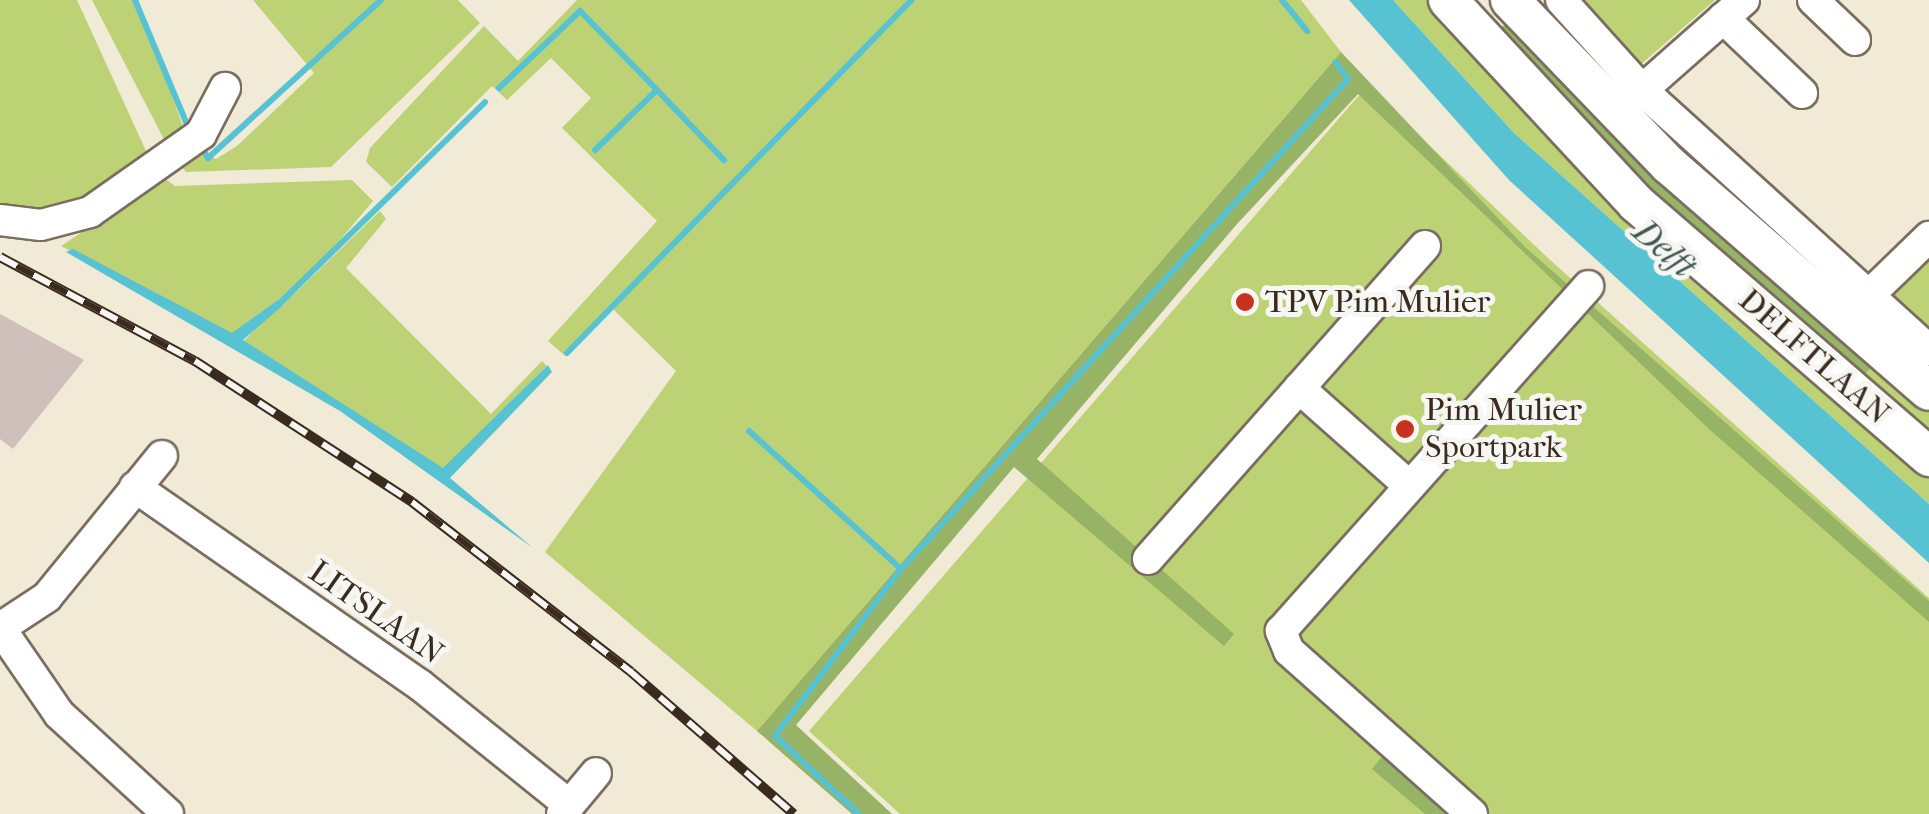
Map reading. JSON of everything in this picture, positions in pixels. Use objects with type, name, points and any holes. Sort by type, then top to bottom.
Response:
[{"type":"main road","name":"DELFTLAAN","points":[[1448,0],[1636,204],[1929,457]]},
{"type":"main road","name":"DELFTLAAN","points":[[1510,0],[1670,164],[1929,391]]},
{"type":"street","points":[[1561,0],[1642,90],[1866,298],[1929,350]]},
{"type":"street","points":[[1813,0],[1856,40]]},
{"type":"street","points":[[1642,90],[1733,9],[1802,93]]},
{"type":"street","points":[[0,220],[41,225],[90,212],[201,134],[225,88]]},
{"type":"street","points":[[1866,298],[1929,236]]},
{"type":"street","points":[[1148,560],[1425,246]]},
{"type":"street","points":[[1472,814],[1280,638],[1292,613],[1588,286]]},
{"type":"street","points":[[1299,388],[1406,484]]},
{"type":"street","points":[[162,456],[47,597],[3,641],[59,714],[168,814]]},
{"type":"street","name":"LITSLAAN","points":[[135,487],[420,686],[566,810],[596,773]]},
{"type":"shaded area","points":[[0,314],[84,360],[13,449],[0,439]]},
{"type":"green space","points":[[0,0],[77,0],[146,151],[61,218],[0,212]]},
{"type":"green space","points":[[92,0],[138,0],[187,138],[170,151]]},
{"type":"green space","points":[[253,0],[458,0],[480,23],[331,167],[186,172],[182,167],[204,153],[216,159],[237,146],[314,73]]},
{"type":"green space","points":[[577,0],[1301,0],[1341,52],[757,731],[545,552],[676,371],[612,308],[564,355],[548,341],[657,221],[562,128],[591,98],[551,58],[507,100],[492,86],[392,187],[366,162],[370,148],[484,26],[518,61]]},
{"type":"green space","points":[[1393,0],[1429,0],[1477,59],[1929,475],[1929,504],[1514,133]]},
{"type":"green space","points":[[1571,0],[1715,0],[1632,72]]},
{"type":"green space","points":[[1513,21],[1875,363],[1860,380],[1609,155],[1493,31]]},
{"type":"green space","points":[[1341,52],[1525,247],[1929,601],[1929,622],[1709,429],[1358,94],[1237,224],[1037,459],[1234,634],[1224,646],[1014,467],[796,725],[892,814],[852,814],[757,731]]},
{"type":"green space","name":"Pim Mulier Sportpark","points":[[1367,86],[1549,259],[1929,598],[1929,814],[900,814],[809,731]]},
{"type":"green space","points":[[164,178],[175,186],[352,180],[373,201],[294,294],[380,211],[386,219],[346,268],[491,414],[542,361],[547,366],[444,469],[251,347],[244,341],[261,323],[232,334],[61,246]]},
{"type":"green space","points":[[1929,255],[1929,333],[1888,297]]},
{"type":"green space","points":[[1875,363],[1929,410],[1929,439],[1860,380]]},
{"type":"green space","points":[[1385,753],[1454,814],[1425,814],[1372,769]]},
{"type":"water","points":[[1349,0],[1393,0],[1514,133],[1929,504],[1929,563],[1509,180]]},
{"type":"water","points":[[73,249],[232,333],[278,300],[282,306],[243,340],[443,468],[548,365],[552,372],[450,478],[533,548],[340,411],[66,252]]},
{"type":"waterway","points":[[135,0],[188,127]]},
{"type":"waterway","points":[[203,150],[208,158],[381,0]]},
{"type":"waterway","points":[[567,353],[911,0]]},
{"type":"waterway","points":[[1282,0],[1307,31]]},
{"type":"waterway","points":[[499,88],[580,11],[657,90]]},
{"type":"waterway","points":[[749,431],[901,569],[1348,79],[1335,62]]},
{"type":"waterway","points":[[595,150],[657,90],[724,160]]},
{"type":"waterway","points":[[280,303],[485,102]]},
{"type":"waterway","points":[[859,814],[775,736],[901,569]]},
{"type":"railway","points":[[0,257],[195,361],[412,502],[631,672],[794,814]]},
{"type":"place","name":"TPV Pim Mulier","points":[[1245,302]]},
{"type":"place","name":"Pim Mulier Sportpark","points":[[1405,429]]},
{"type":"water label","name":"Delft","points":[[1664,249]]}]
